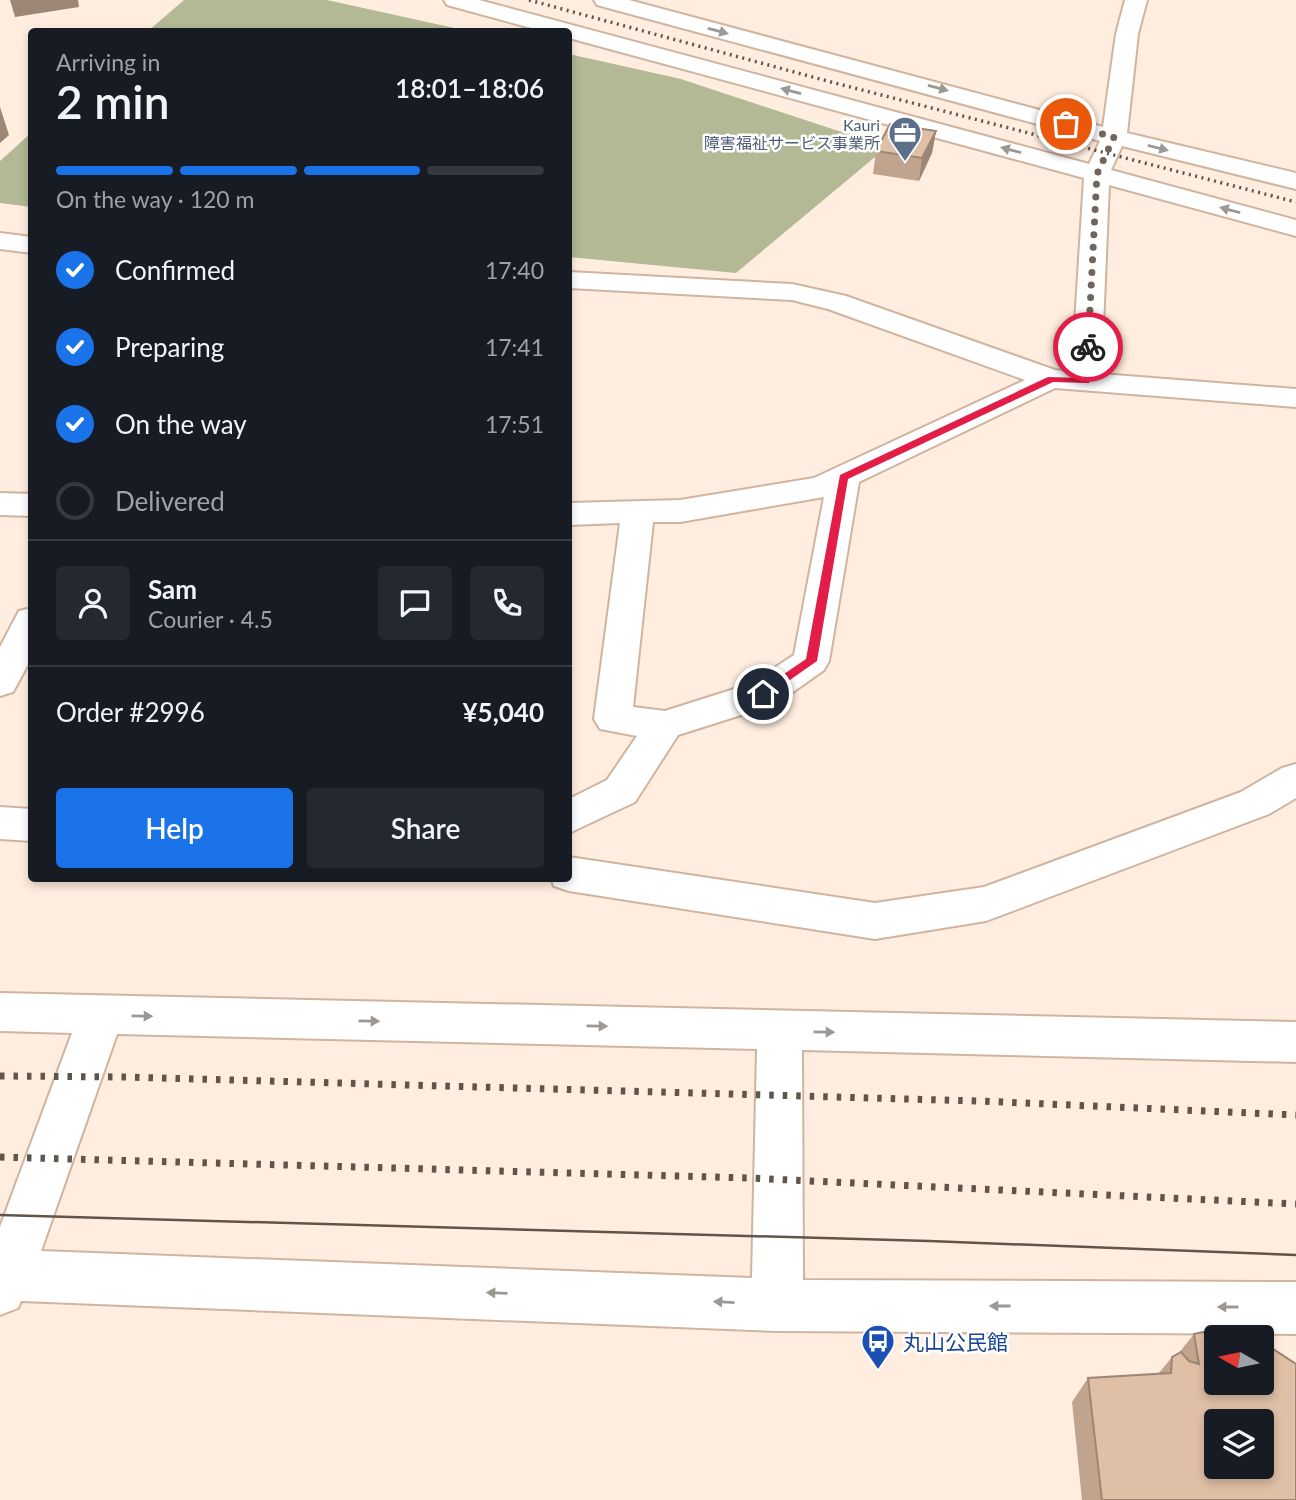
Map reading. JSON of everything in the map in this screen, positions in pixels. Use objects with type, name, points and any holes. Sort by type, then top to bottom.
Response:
[{"type":"street","points":[[456,0],[560,28]]},
{"type":"street","points":[[605,0],[1114,137],[1296,181]]},
{"type":"street","points":[[663,56],[697,0]]},
{"type":"street","points":[[1086,381],[1097,174],[1114,137],[1127,34],[1136,0]]},
{"type":"street","points":[[572,31],[1296,228]]},
{"type":"street","points":[[572,280],[792,292],[836,302],[1051,379],[1296,398]]},
{"type":"street","points":[[572,514],[680,511],[809,489],[844,478],[1051,379]]},
{"type":"street","points":[[638,512],[613,719],[665,725],[763,694],[811,661],[844,478]]},
{"type":"street","points":[[0,504],[28,505]]},
{"type":"street","points":[[0,683],[28,628]]},
{"type":"street","points":[[572,816],[621,791],[665,725]]},
{"type":"street","points":[[572,874],[875,921],[986,904],[1255,803],[1296,779]]},
{"type":"street","points":[[0,823],[28,825]]},
{"type":"street","points":[[0,1013],[1296,1042]]},
{"type":"street","points":[[101,1015],[3,1280],[777,1305],[1296,1308]]},
{"type":"street","points":[[777,1305],[780,1031]]},
{"type":"green space","points":[[184,0],[327,0],[454,28],[151,28]]},
{"type":"green space","points":[[572,55],[681,79],[887,147],[736,273],[572,257]]},
{"type":"green space","points":[[28,136],[28,207],[0,203],[0,161]]},
{"type":"building","points":[[890,124],[936,131],[922,158],[876,151]]},
{"type":"building","points":[[1203,1332],[1204,1395],[1274,1395],[1274,1350],[1296,1364],[1296,1500],[1102,1500],[1088,1378],[1171,1373],[1172,1357],[1181,1352],[1189,1361],[1199,1364],[1194,1334]]},
{"type":"tram line","points":[[0,1215],[929,1241],[1296,1255]]},
{"type":"railway","points":[[529,0],[831,82],[1296,202]]},
{"type":"railway","points":[[0,1076],[124,1077],[979,1101],[1296,1115]]},
{"type":"railway","points":[[0,1157],[748,1178],[1296,1204]]},
{"type":"way so far","points":[[1066,124],[1114,137],[1097,174],[1088,347]]},
{"type":"place","name":"Kauri 障害福祉サービス事業所","points":[[905,163]]},
{"type":"place","name":"丸山公民館","points":[[878,1371]]},
{"type":"route","points":[[763,694],[811,661],[844,478],[1051,379],[1086,381],[1088,347]]}]
